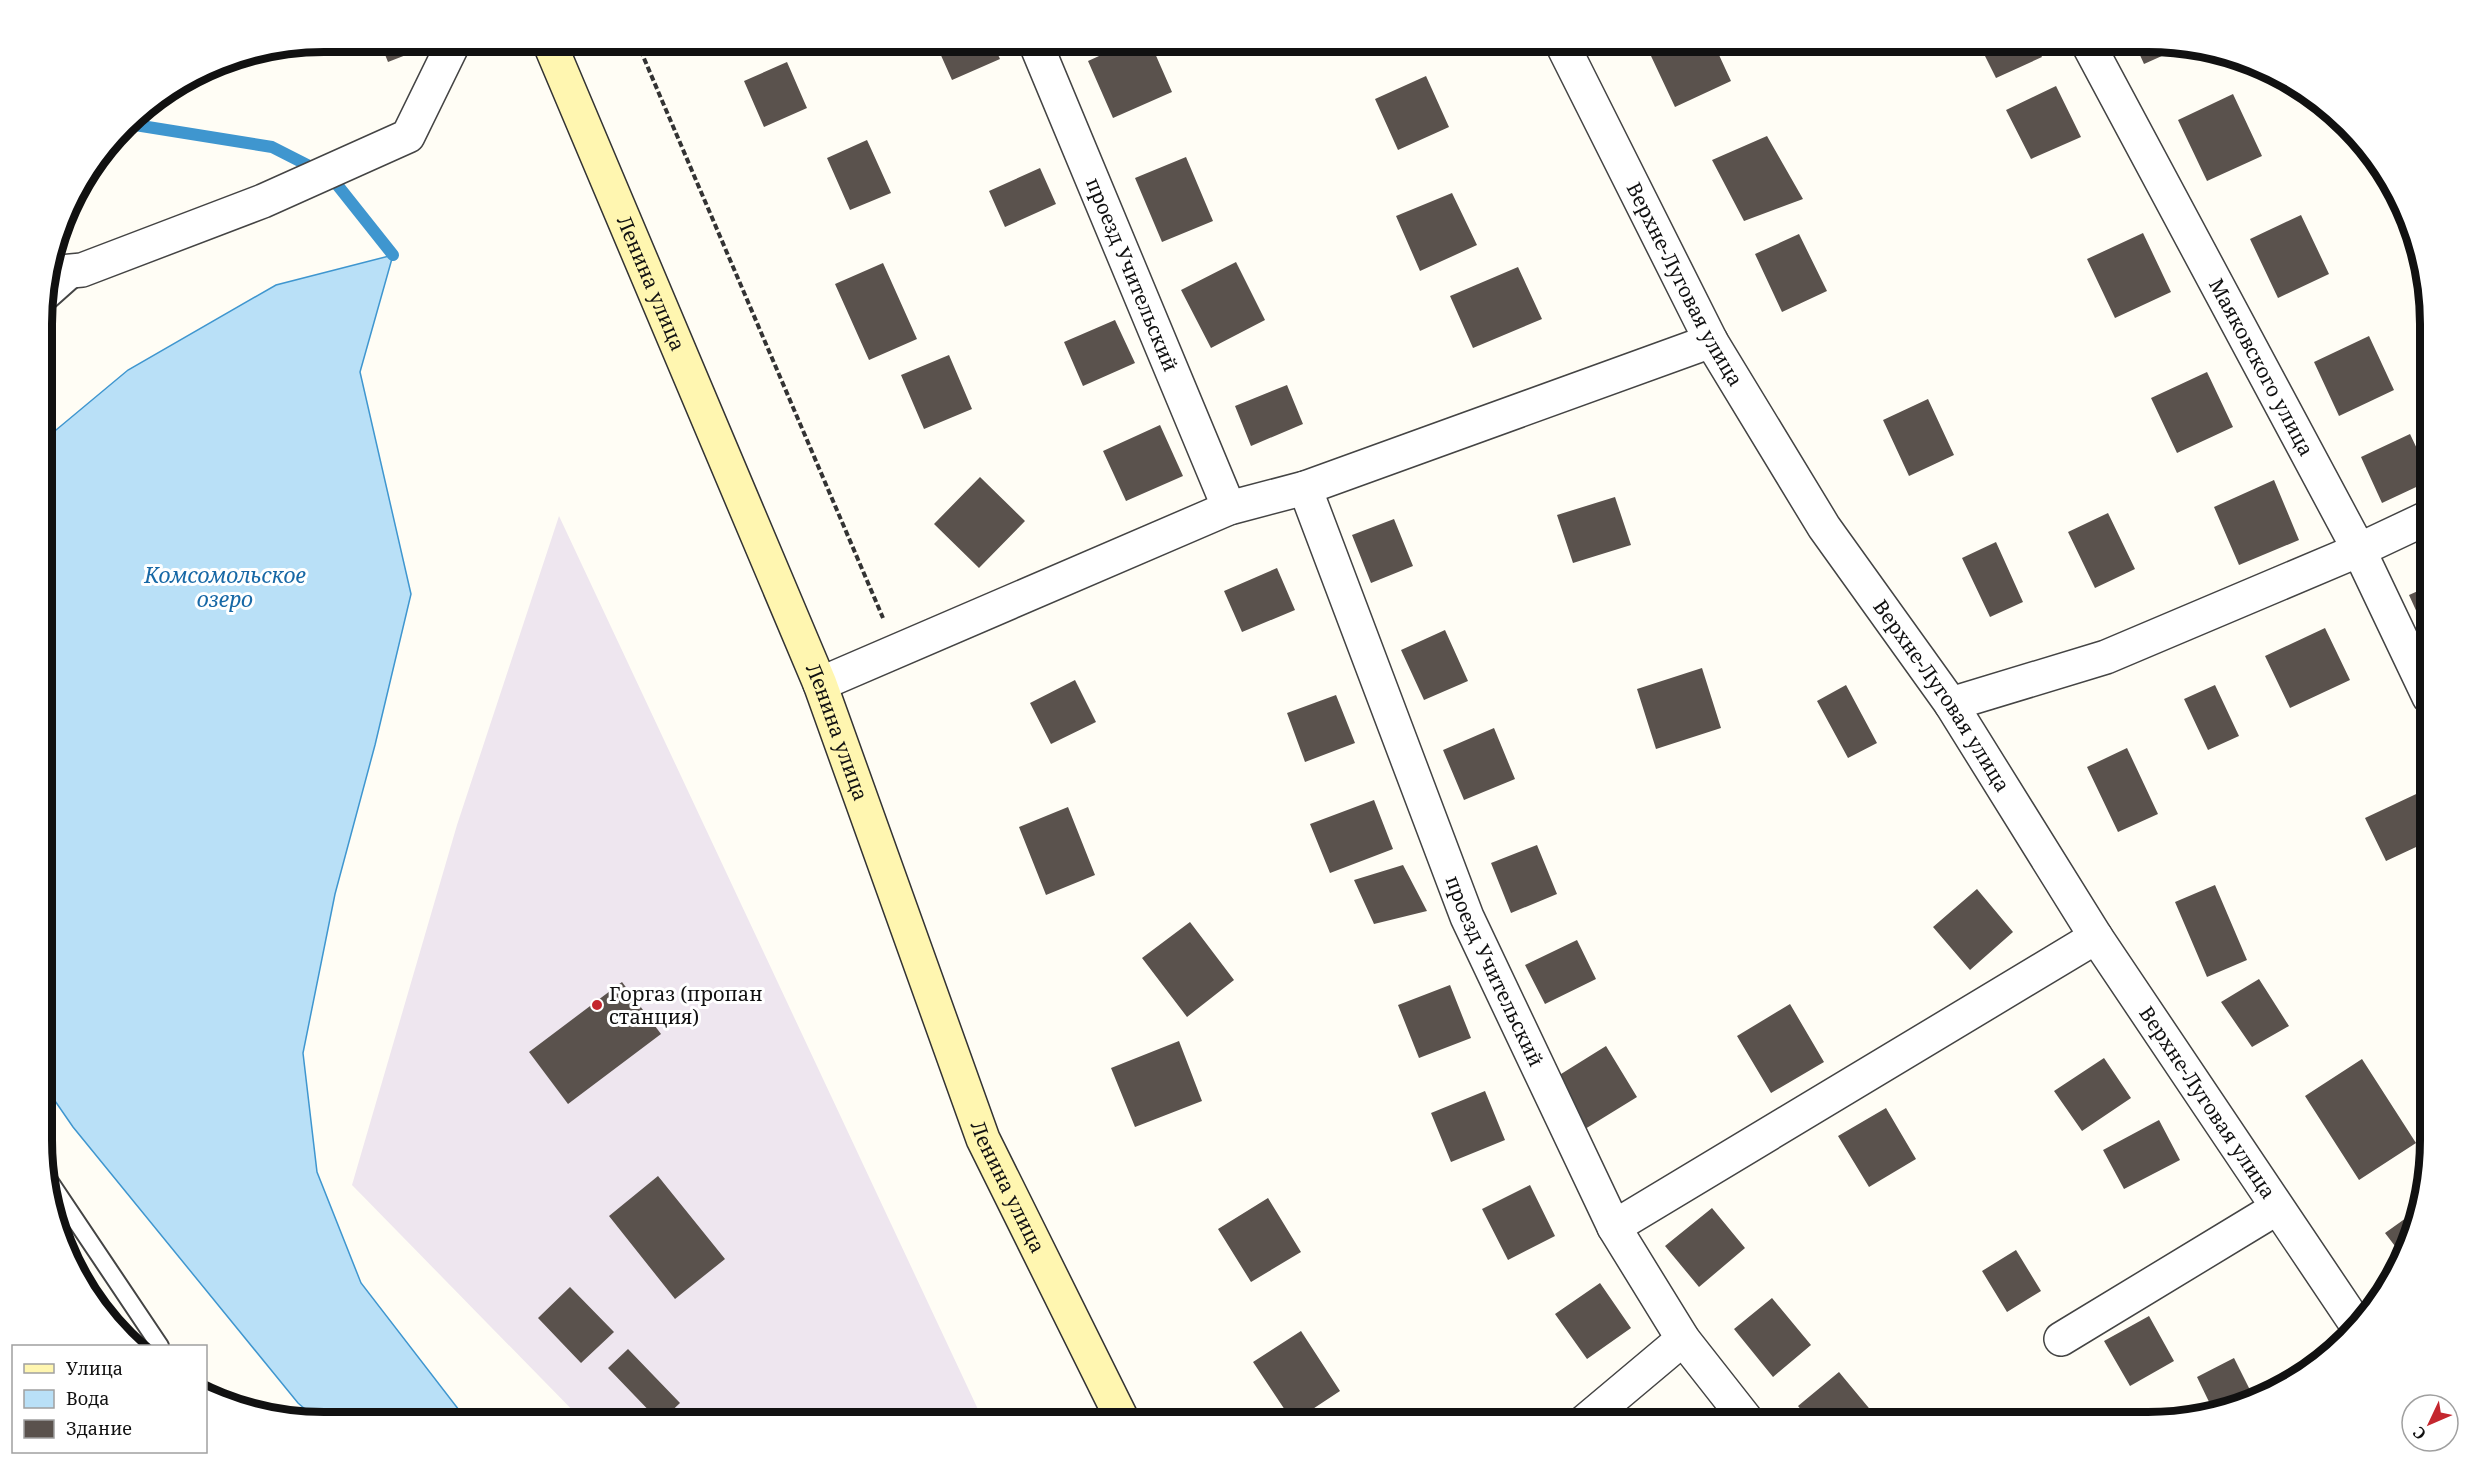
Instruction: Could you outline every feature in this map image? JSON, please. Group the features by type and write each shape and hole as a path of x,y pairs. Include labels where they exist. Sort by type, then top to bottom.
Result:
{"main road":[{"name":"Ленина улица","path":"553,52 820,684 983,1139 1119,1412"}],"street":[{"path":"58,272 82,270 264,201 408,136 449,52"},
{"name":"проезд Учительский","path":"1039,52 1229,508"},
{"name":"Верхне-Луговая улица","path":"1566,52 1711,341 1824,527 1951,704 2096,938 2353,1319"},
{"name":"Маяковского улица","path":"2092,52 2359,550 2420,678"},
{"path":"820,684 1229,508 1305,488 1711,341"},
{"name":"проезд Учительский","path":"1305,488 1467,917 1614,1227 1683,1339 1740,1412"},
{"path":"1951,704 2106,657 2359,550 2420,521"},
{"path":"1614,1227 2096,938"},
{"path":"2061,1339 2277,1208"},
{"path":"1596,1412 1683,1339"}],"lane":[{"path":"54,296 82,270"},
{"path":"58,1194 159,1345"}],"path":[{"path":"641,52 897,651"}],"shaded area":[{"name":"Горгаз (пропан станция)","path":"559,516 979,1412 574,1412 352,1185 457,825"}],"water":[{"name":"Комсомольское озеро","path":"393,255 360,372 411,594 375,745 335,894 303,1053 317,1172 361,1283 461,1412 308,1412 298,1403 73,1127 52,1097 52,433 128,370 276,285"}],"building":[{"path":"384,52 414,52 388,62"},
{"path":"939,52 997,52 1000,59 952,80"},
{"path":"1108,52 1154,52 1172,92 1113,118 1088,61"},
{"path":"1660,52 1718,52 1731,81 1675,107 1651,56"},
{"path":"1983,52 2039,52 2042,57 1996,78"},
{"path":"2139,52 2168,53 2144,64"},
{"path":"787,62 807,108 764,127 744,81"},
{"path":"1426,76 1449,127 1398,150 1375,99"},
{"path":"2056,86 2081,137 2031,159 2006,110"},
{"path":"2233,94 2262,156 2207,181 2178,120"},
{"path":"1767,136 1803,199 1744,221 1712,160"},
{"path":"867,140 891,193 850,210 827,158"},
{"path":"1186,157 1213,221 1162,242 1135,178"},
{"path":"1040,168 1056,204 1005,227 989,191"},
{"path":"1452,193 1477,245 1420,271 1396,216"},
{"path":"2301,215 2329,274 2278,298 2250,239"},
{"path":"2143,233 2171,292 2115,318 2087,259"},
{"path":"1799,234 1827,291 1782,312 1755,254"},
{"path":"1236,262 1265,320 1211,348 1181,290"},
{"path":"883,263 917,339 869,360 835,284"},
{"path":"1518,267 1542,319 1473,348 1450,296"},
{"path":"1115,320 1135,363 1083,386 1064,342"},
{"path":"2369,336 2394,390 2339,416 2314,362"},
{"path":"949,355 972,409 924,429 901,375"},
{"path":"2207,372 2233,427 2177,453 2151,398"},
{"path":"1287,385 1303,424 1251,446 1235,406"},
{"path":"1928,399 1954,455 1909,476 1883,420"},
{"path":"1160,425 1183,476 1126,501 1103,451"},
{"path":"2410,434 2420,455 2420,485 2382,503 2361,457"},
{"path":"980,477 1025,521 979,568 934,524"},
{"path":"2274,480 2299,540 2239,565 2214,507"},
{"path":"1615,497 1631,545 1573,563 1557,515"},
{"path":"2108,513 2135,569 2095,588 2068,532"},
{"path":"1394,519 1413,566 1371,583 1352,535"},
{"path":"1996,542 2023,602 1990,617 1962,558"},
{"path":"1277,568 1295,610 1242,632 1224,591"},
{"path":"2420,590 2420,619 2409,595"},
{"path":"2325,628 2350,680 2290,708 2265,656"},
{"path":"1445,630 1468,681 1424,700 1401,650"},
{"path":"1702,668 1721,728 1656,749 1637,689"},
{"path":"1075,680 1096,722 1051,744 1030,703"},
{"path":"1846,685 1877,743 1848,758 1817,701"},
{"path":"2215,685 2239,736 2208,750 2184,699"},
{"path":"1336,695 1355,743 1305,762 1287,713"},
{"path":"1494,728 1515,779 1464,800 1443,750"},
{"path":"2127,748 2158,814 2118,832 2087,767"},
{"path":"2420,792 2420,845 2386,861 2365,818"},
{"path":"1374,800 1393,849 1330,873 1310,824"},
{"path":"1068,807 1095,875 1046,895 1019,827"},
{"path":"1537,845 1557,894 1511,913 1491,863"},
{"path":"1403,865 1427,911 1374,924 1354,880"},
{"path":"2215,885 2247,960 2207,977 2175,902"},
{"path":"1977,889 2013,932 1970,970 1933,927"},
{"path":"1190,922 1234,980 1187,1017 1142,958"},
{"path":"1577,940 1596,979 1545,1004 1525,965"},
{"path":"2259,979 2289,1026 2252,1047 2221,1002"},
{"path":"622,982 661,1034 568,1104 529,1052"},
{"path":"1450,985 1471,1038 1419,1058 1398,1005"},
{"path":"1790,1004 1824,1062 1771,1093 1737,1036"},
{"path":"1179,1041 1202,1101 1135,1127 1111,1068"},
{"path":"1606,1046 1637,1097 1585,1129 1553,1079"},
{"path":"2104,1058 2131,1098 2082,1131 2054,1091"},
{"path":"2362,1059 2416,1143 2359,1180 2305,1096"},
{"path":"1485,1091 1505,1140 1451,1162 1431,1113"},
{"path":"1886,1108 1916,1159 1869,1187 1838,1136"},
{"path":"2159,1120 2180,1160 2124,1189 2103,1150"},
{"path":"658,1176 725,1259 675,1299 609,1216"},
{"path":"1530,1185 1555,1236 1508,1260 1482,1209"},
{"path":"1268,1198 1301,1252 1251,1282 1218,1229"},
{"path":"1712,1208 1745,1248 1699,1287 1665,1246"},
{"path":"2408,1216 2397,1249 2385,1233"},
{"path":"2016,1250 2041,1291 2007,1312 1982,1271"},
{"path":"1600,1283 1631,1328 1587,1359 1555,1314"},
{"path":"570,1287 614,1332 581,1363 538,1318"},
{"path":"1772,1298 1811,1345 1773,1377 1734,1329"},
{"path":"2149,1316 2174,1361 2130,1386 2104,1341"},
{"path":"1301,1331 1340,1391 1308,1412 1286,1412 1253,1362"},
{"path":"628,1349 680,1403 671,1412 650,1412 608,1368"},
{"path":"2234,1358 2251,1392 2210,1405 2197,1377"},
{"path":"1839,1372 1872,1412 1803,1412 1798,1406"}],"waterway":[{"path":"139,126 272,147 331,177 393,255"}],"place":[{"name":"Горгаз (пропан станция)","path":"597,1005"}]}
